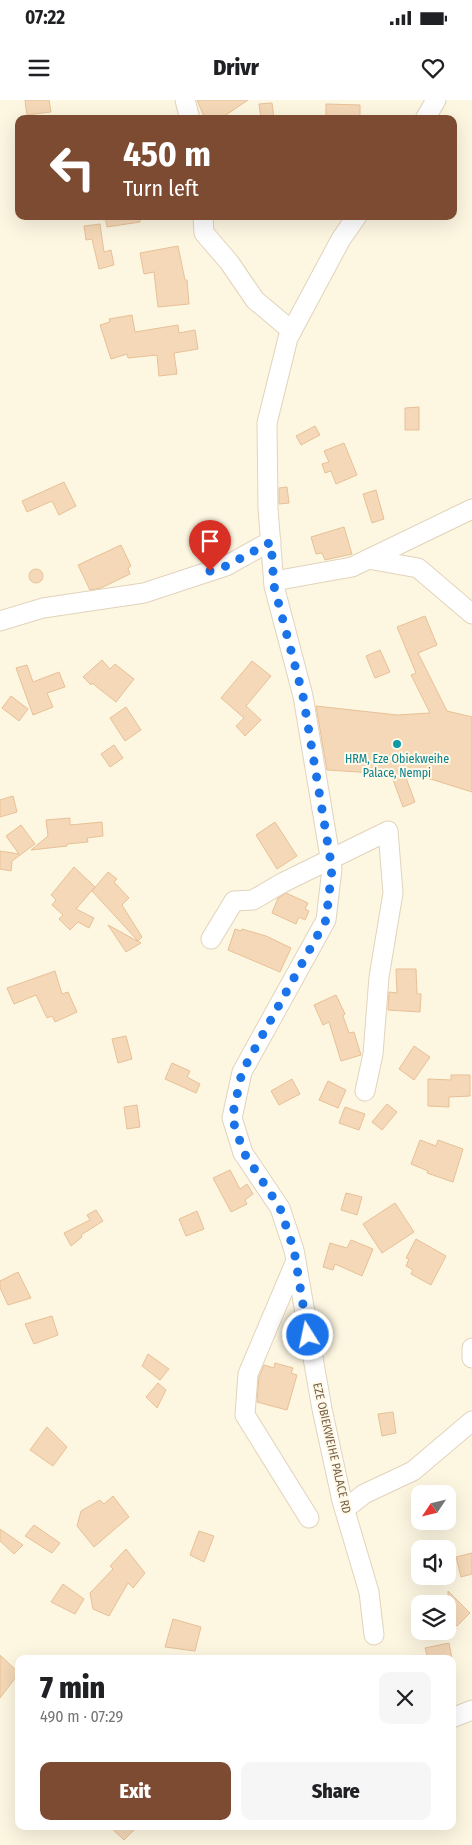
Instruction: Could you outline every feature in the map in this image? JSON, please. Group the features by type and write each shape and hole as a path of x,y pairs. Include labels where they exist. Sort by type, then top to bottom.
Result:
{"street":[{"path":"185,100 189,115"},
{"path":"427,115 436,100"},
{"path":"202,220 204,233 229,262 255,300 292,331"},
{"name":"EZE OBIEKWEIHE PALACE RD","path":"354,220 341,239 292,331 267,423 268,508 274,581 303,696 331,860 332,869 326,920 242,1072 232,1118 244,1153 280,1208 296,1262 322,1409 345,1509 369,1592 374,1635"},
{"path":"274,581 352,567 472,509"},
{"path":"0,621 42,608 144,593 226,566 271,542"},
{"path":"368,559 418,568 472,614"},
{"path":"211,939 234,902 253,900 282,883 388,832 393,893 379,977 373,1054 365,1091"},
{"path":"296,1262 248,1374 245,1415 309,1518"},
{"path":"472,1348 472,1358"},
{"path":"345,1509 364,1494 413,1471 472,1421"},
{"path":"456,1716 472,1710"}],"building":[{"path":"25,100 49,100 51,112 27,115"},
{"path":"197,100 248,100 226,115 203,115"},
{"path":"272,103 274,115 260,115 259,104"},
{"path":"326,104 360,105 360,115 326,115"},
{"path":"106,220 140,220 140,222 107,227"},
{"path":"100,224 104,252 111,250 114,265 99,269 92,239 86,240 84,226"},
{"path":"178,246 185,280 187,280 189,304 158,307 154,272 144,274 140,253"},
{"path":"132,315 135,332 178,325 179,333 195,330 198,349 174,353 177,374 159,376 157,355 128,358 127,354 111,359 100,325 110,322 109,319"},
{"path":"419,407 419,430 405,430 405,408"},
{"path":"315,426 320,435 301,445 296,436"},
{"path":"344,443 357,475 336,484 331,471 325,473 322,464 329,462 324,451"},
{"path":"64,482 76,506 59,515 52,501 27,512 22,501"},
{"path":"287,487 289,503 279,504 279,488"},
{"path":"376,490 384,519 372,523 363,494"},
{"path":"344,527 352,554 325,560 322,553 316,554 311,537"},
{"path":"121,545 131,566 128,568 130,574 101,588 90,590 78,565"},
{"path":"36,569 41,571 43,576 41,581 36,583 31,581 29,576 31,571"},
{"name":"HRM, Eze Obiekweihe Palace, Nempi","path":"425,616 437,645 418,653 447,711 472,717 472,792 421,776 405,775 415,802 403,807 391,774 327,770 316,706 397,715 430,713 411,675 416,673 397,627"},
{"path":"380,650 390,672 375,678 366,656"},
{"path":"102,660 110,669 115,664 134,679 116,702 92,683 91,685 83,677"},
{"path":"252,661 271,676 246,706 261,720 245,736 236,726 244,718 221,698"},
{"path":"27,665 33,682 59,672 65,687 47,693 53,707 33,715 16,668"},
{"path":"11,696 28,709 19,721 2,708"},
{"path":"126,707 141,730 125,741 110,718"},
{"path":"114,745 123,758 110,767 101,754"},
{"path":"13,796 17,812 0,817 0,800"},
{"path":"70,818 70,825 102,822 103,836 87,838 88,842 31,850 48,836 46,820"},
{"path":"275,822 297,856 277,869 256,835"},
{"path":"21,825 35,844 12,861 11,871 0,869 0,851 19,854 6,836"},
{"path":"74,867 95,887 76,909 94,918 89,928 78,922 70,930 59,919 63,915 52,905 56,900 51,895"},
{"path":"108,872 117,879 114,882 129,898 122,905 142,937 138,941 92,891"},
{"path":"286,893 308,903 305,909 309,911 305,920 299,917 296,924 272,913 278,898"},
{"path":"108,925 141,943 126,952"},
{"path":"235,929 241,931 242,929 266,936 291,948 280,972 228,950"},
{"path":"396,969 416,969 417,994 421,994 420,1012 388,1010 389,992 397,993"},
{"path":"55,971 62,994 68,992 77,1012 55,1022 52,1016 47,1018 36,995 14,1004 7,988"},
{"path":"336,995 345,1014 343,1016 349,1033 354,1032 361,1055 341,1061 329,1022 323,1025 314,1005"},
{"path":"126,1036 132,1059 118,1063 112,1039"},
{"path":"414,1046 430,1057 414,1080 399,1069"},
{"path":"172,1063 190,1071 187,1077 200,1084 196,1093 165,1079"},
{"path":"451,1075 470,1075 470,1096 449,1097 449,1107 428,1106 428,1079 451,1080"},
{"path":"292,1079 300,1094 279,1105 271,1091"},
{"path":"328,1081 346,1090 338,1108 319,1100"},
{"path":"387,1104 397,1112 382,1130 372,1122"},
{"path":"137,1105 140,1127 127,1129 124,1107"},
{"path":"345,1107 365,1114 359,1130 339,1123"},
{"path":"420,1140 436,1146 438,1140 463,1149 453,1182 427,1173 428,1171 411,1164"},
{"path":"230,1170 240,1189 247,1184 253,1194 245,1200 247,1204 231,1212 213,1178"},
{"path":"346,1193 362,1197 357,1215 341,1210"},
{"path":"395,1203 414,1232 382,1253 363,1224"},
{"path":"96,1210 103,1221 81,1235 82,1237 71,1246 64,1233 90,1220 87,1215"},
{"path":"197,1211 204,1229 186,1236 179,1219"},
{"path":"416,1239 446,1256 431,1285 411,1274 413,1270 406,1266 409,1259 406,1258"},
{"path":"351,1240 373,1249 362,1276 335,1264 333,1270 323,1267 330,1243 347,1248"},
{"path":"18,1272 31,1298 8,1305 0,1288 0,1281"},
{"path":"52,1316 58,1335 34,1344 25,1324"},
{"path":"148,1354 169,1369 160,1380 142,1366"},
{"path":"275,1363 293,1368 291,1373 297,1375 287,1410 257,1402 259,1377 264,1365 274,1368"},
{"path":"158,1383 166,1390 157,1408 146,1397"},
{"path":"393,1412 396,1433 382,1436 378,1414"},
{"path":"47,1427 67,1447 53,1466 30,1450"},
{"path":"113,1496 129,1517 94,1547 77,1526 81,1511 100,1500 104,1504"},
{"path":"34,1525 60,1543 52,1553 25,1536"},
{"path":"0,1529 23,1545 14,1554 0,1541"},
{"path":"199,1531 214,1536 204,1562 190,1555"},
{"path":"126,1549 145,1573 133,1588 128,1583 109,1616 93,1609 90,1593 113,1569 110,1566"},
{"path":"472,1553 472,1574 461,1577 456,1557"},
{"path":"63,1584 84,1599 75,1614 51,1602"},
{"path":"456,1599 470,1613 456,1625"},
{"path":"173,1619 201,1627 195,1651 165,1647"},
{"path":"449,1643 451,1655 427,1655 425,1648"},
{"path":"0,1655 15,1669 15,1678 0,1698"},
{"path":"113,1830 134,1830 124,1840"}],"place":[{"name":"HRM, Eze Obiekweihe Palace, Nempi","path":"397,744"}],"route":[{"path":"210,571 226,566 271,542 274,586 303,696 332,869 326,920 242,1072 232,1118 244,1153 280,1208 294,1250 308,1335"}]}
